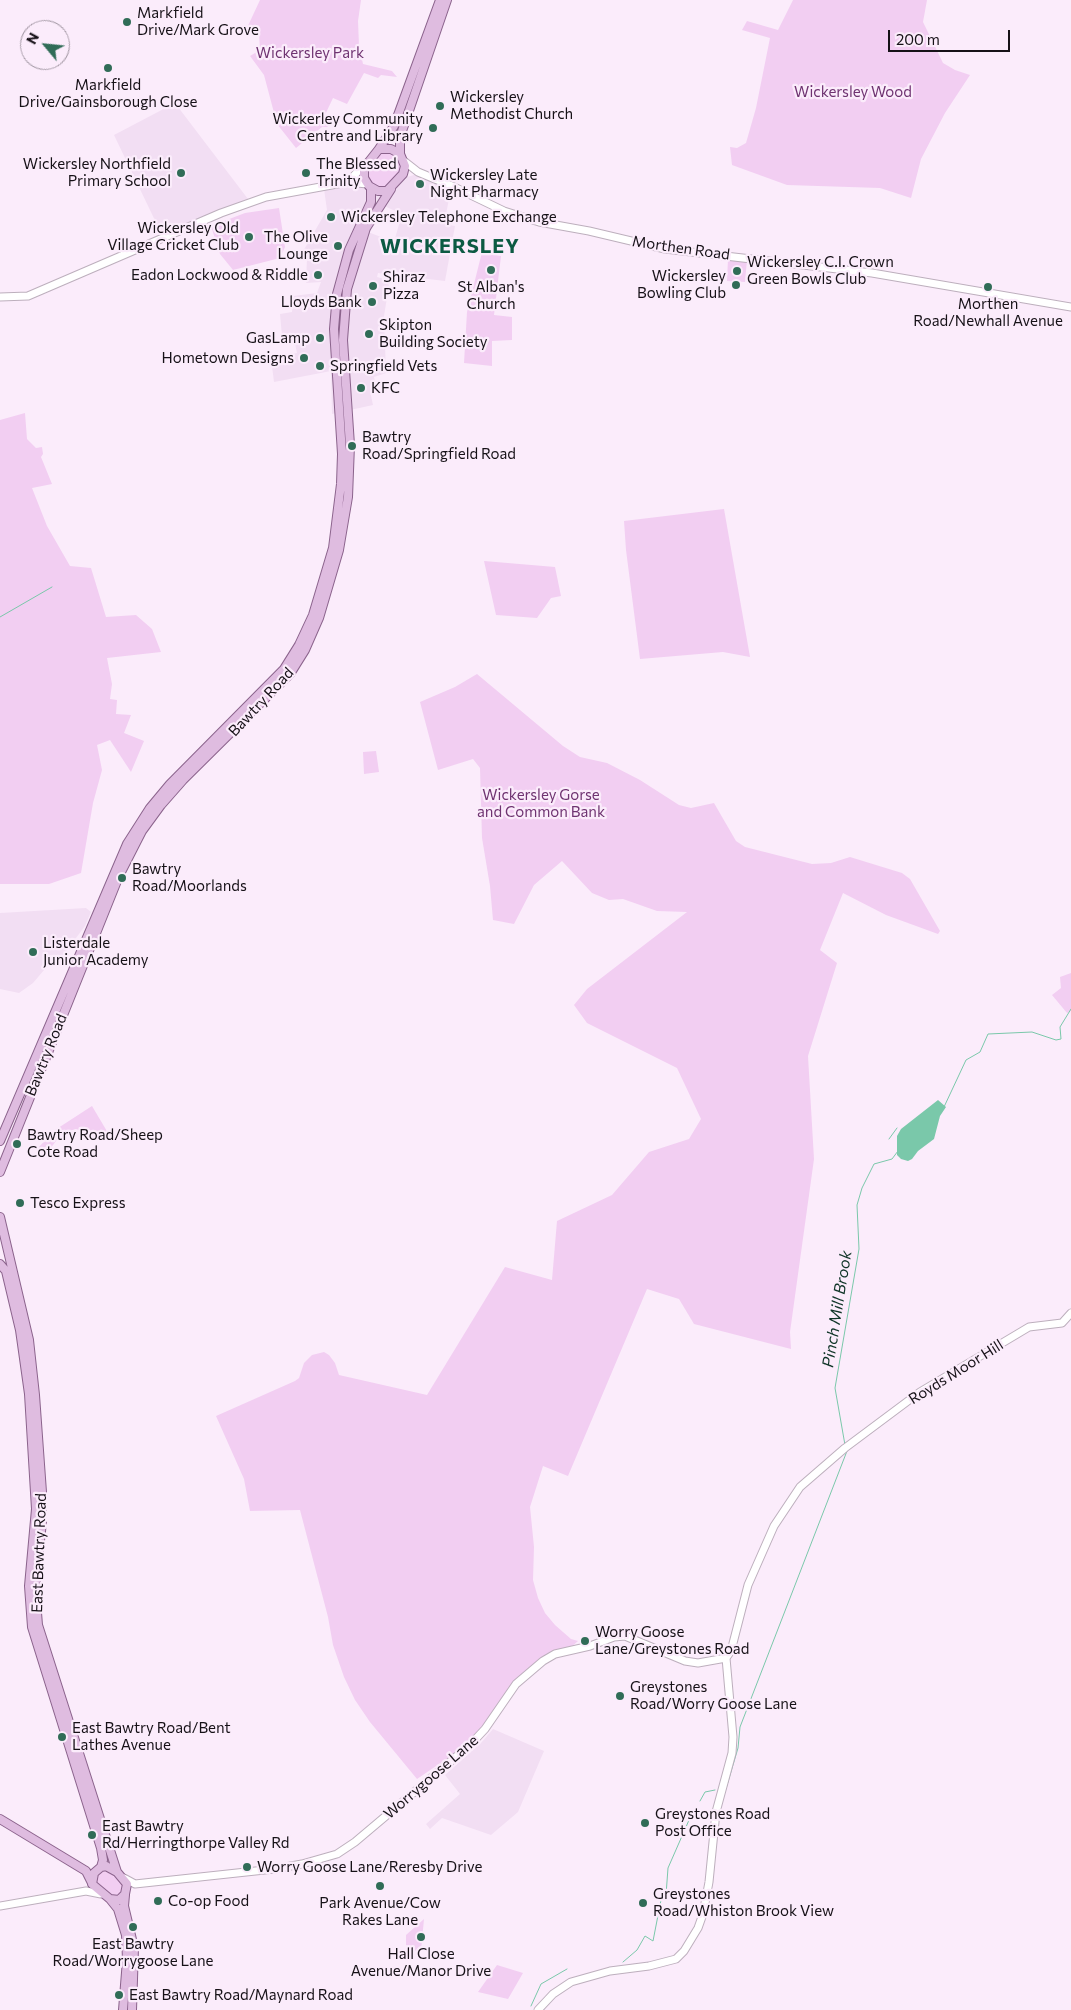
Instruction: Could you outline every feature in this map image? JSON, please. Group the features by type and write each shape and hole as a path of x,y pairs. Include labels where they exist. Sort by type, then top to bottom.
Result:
{"main road":[{"path":"348,182 379,149 394,126 440,0"},
{"path":"0,297 28,296 221,213 266,197 348,182 369,186 380,191 391,189 404,171 401,130 447,0"},
{"path":"379,149 391,150 402,158"},
{"name":"Morthen Road","path":"402,158 418,172 513,214 665,249 872,273 1071,307"},
{"path":"366,163 363,176 369,186"},
{"path":"401,177 418,172"},
{"name":"Bawtry Road","path":"0,1142 44,1042 104,894 127,844 150,808 170,784 278,677 300,646 322,590 342,517 342,454 334,317 343,268 371,202 369,186"},
{"name":"Bawtry Road","path":"0,1172 119,876 138,839 155,812 177,786 257,709 290,674 313,633 334,572 350,458 343,340 347,289 366,228 377,208 391,189"},
{"path":"239,716 243,718 257,709"},
{"path":"9,1120 15,1117 19,1122"},
{"path":"0,1217 2,1235 9,1255 7,1260 0,1264"},
{"name":"East Bawtry Road","path":"9,1255 29,1340 35,1395 42,1492 42,1522 35,1588 38,1625 116,1872"},
{"name":"East Bawtry Road","path":"0,1264 6,1271 20,1330 29,1394 36,1515 29,1586 32,1627 101,1848 103,1860 99,1868"},
{"name":"Royds Moor Hill","path":"726,1658 731,1651 748,1585 778,1519 800,1487 846,1447 920,1392 1029,1327 1062,1322 1071,1313"},
{"name":"Worrygoose Lane","path":"135,1884 291,1867 338,1854 470,1746 516,1684 542,1661 555,1654 587,1647 614,1637 624,1636 685,1661 698,1663 726,1658"},
{"path":"538,2010 552,1994 571,1982 610,1971 649,1966 676,1959 684,1951 698,1928 703,1914 710,1876 716,1812 729,1768 733,1743 726,1658"},
{"path":"0,1819 86,1871 92,1883 118,1909 126,1935 127,1960 124,2010"},
{"path":"86,1871 106,1866 135,1884 119,1900 110,1899"},
{"path":"86,1890 92,1883 93,1876 99,1868"},
{"path":"124,1878 127,1884 124,1906 134,1948 132,2010"},
{"path":"0,1906 86,1890 102,1894"}],"shaded area":[{"name":"Wickersley Northfield Primary School","path":"175,103 248,199 162,235 114,135"},
{"path":"417,174 451,189 444,224 455,226 445,281 378,273 377,277 384,279 389,285 384,316 386,373 374,377 377,390 370,391 373,405 332,414 331,371 274,382 271,358 297,353 293,334 282,336 280,314 292,312 293,296 317,293 321,282 306,283 307,258 302,253 327,210 324,189 352,183 391,193 404,178","holes":["382,205 402,214 394,242 368,232"]},
{"name":"Listerdale Junior Academy","path":"86,908 91,912 85,926 64,954 50,963 33,983 19,993 0,989 0,913"},
{"path":"938,1100 946,1107 940,1116 934,1139 918,1151 912,1159 908,1161 901,1159 897,1155 897,1136 901,1129"},
{"path":"493,1729 544,1751 518,1812 491,1835 442,1818 430,1829 426,1824 460,1794 445,1775 481,1743"}],"green space":[{"name":"Wickersley Park","path":"260,0 361,0 358,21 359,46 363,64 392,71 397,77 381,75 378,78 364,73 347,104 333,98 323,119 328,127 322,127 296,148 277,124 264,75 250,56 260,50 259,34 246,30"},
{"name":"Wickersley Wood","path":"793,0 927,0 923,22 943,63 955,70 970,75 945,113 921,159 911,198 880,188 787,185 732,165 730,147 737,148 746,143 756,108 770,38 742,30 747,21 778,30"},
{"path":"390,152 397,156 401,164 400,173 387,187 374,186 368,180 367,170 378,154"},
{"name":"Wickersley Old Village Cricket Club","path":"279,208 285,247 280,258 233,270 220,254 211,226 245,213"},
{"path":"482,252 501,256 494,315 512,317 512,340 492,341 492,366 464,363 467,312"},
{"name":"Wickersley C.I. Crown Green Bowls Club","path":"728,259 747,260 745,282 727,281"},
{"path":"25,413 27,439 36,448 42,447 43,454 41,457 52,484 32,488 47,526 70,566 91,568 106,617 136,615 152,629 161,652 107,658 112,684 110,699 117,700 116,714 131,715 124,733 144,741 131,772 110,740 97,745 102,770 93,803 81,873 49,884 0,884 0,420"},
{"path":"724,509 750,657 723,652 640,659 624,521"},
{"path":"484,561 555,567 561,596 551,598 537,618 496,615"},
{"name":"Wickersley Gorse and Common Bank","path":"477,674 563,746 580,757 607,763 640,780 679,805 691,808 714,803 736,841 745,847 812,864 831,863 850,857 902,873 910,879 940,931 938,934 886,915 843,893 820,950 837,963 808,1056 814,1159 790,1332 791,1349 694,1324 679,1299 647,1289 568,1476 543,1466 530,1507 534,1547 533,1580 538,1598 545,1613 555,1625 571,1639 578,1641 569,1649 545,1656 528,1669 511,1687 486,1724 467,1745 417,1779 370,1722 355,1700 344,1677 333,1645 328,1617 300,1510 250,1511 244,1479 216,1416 295,1381 299,1378 304,1363 312,1355 324,1352 335,1363 339,1375 427,1395 505,1267 552,1280 557,1221 612,1195 649,1152 689,1139 701,1119 677,1068 587,1023 574,1005 587,989 687,912 657,911 623,899 609,900 592,893 562,861 534,885 514,924 493,920 490,886 482,838 480,768 473,759 438,770 420,702 455,687"},
{"path":"376,751 379,772 364,774 363,752"},
{"path":"1071,973 1071,1011 1067,1013 1052,995 1061,988 1060,977"},
{"path":"92,1106 108,1133 106,1138 76,1129 62,1133 50,1149 38,1148 55,1130"},
{"path":"107,1870 123,1883 123,1889 118,1895 111,1895 97,1885 94,1876 99,1871"},
{"path":"424,1919 421,1951 418,1952 406,1945 406,1935"},
{"path":"497,1965 523,1973 508,1999 478,1992"}],"waterway":[{"path":"0,617 52,587"},
{"name":"Pinch Mill Brook","path":"944,1107 966,1060 980,1052 988,1034 1032,1032 1056,1040 1061,1039 1060,1027 1071,1009"},
{"path":"889,1139 897,1128"},
{"name":"Pinch Mill Brook","path":"845,1445 835,1388 859,1249 857,1205 862,1188 874,1164 892,1159 898,1151"},
{"name":"Pinch Mill Brook","path":"725,1792 738,1748 740,1727 847,1451"},
{"path":"700,1801 705,1792 715,1790"},
{"path":"623,1962 637,1950 645,1936 653,1941 661,1900 666,1895 668,1868 693,1811"},
{"path":"531,2006 541,1984 567,1969"}],"place":[{"name":"Markfield Drive/Mark Grove","path":"127,22"},
{"name":"Markfield Drive/Gainsborough Close","path":"108,68"},
{"name":"Wickersley Methodist Church","path":"440,106"},
{"name":"Wickerley Community Centre and Library","path":"433,128"},
{"name":"Wickersley Northfield Primary School","path":"181,173"},
{"name":"The Blessed Trinity","path":"306,173"},
{"name":"Wickersley Late Night Pharmacy","path":"420,184"},
{"name":"Wickersley Telephone Exchange","path":"331,217"},
{"name":"Wickersley Old Village Cricket Club","path":"249,237"},
{"name":"The Olive Lounge","path":"338,246"},
{"name":"St Alban's Church","path":"491,270"},
{"name":"Wickersley C.I. Crown Green Bowls Club","path":"737,271"},
{"name":"Eadon Lockwood & Riddle","path":"318,275"},
{"name":"Wickersley Bowling Club","path":"736,285"},
{"name":"Shiraz Pizza","path":"373,286"},
{"name":"Morthen Road/Newhall Avenue","path":"988,287"},
{"name":"Lloyds Bank","path":"372,302"},
{"name":"Skipton Building Society","path":"369,334"},
{"name":"GasLamp","path":"320,338"},
{"name":"Hometown Designs","path":"304,358"},
{"name":"Springfield Vets","path":"320,366"},
{"name":"KFC","path":"361,388"},
{"name":"Bawtry Road/Springfield Road","path":"352,446"},
{"name":"Bawtry Road/Moorlands","path":"122,878"},
{"name":"Listerdale Junior Academy","path":"33,952"},
{"name":"Bawtry Road/Sheep Cote Road","path":"17,1144"},
{"name":"Tesco Express","path":"20,1203"},
{"name":"Worry Goose Lane/Greystones Road","path":"585,1641"},
{"name":"Greystones Road/Worry Goose Lane","path":"620,1696"},
{"name":"East Bawtry Road/Bent Lathes Avenue","path":"62,1737"},
{"name":"Greystones Road Post Office","path":"645,1823"},
{"name":"East Bawtry Rd/Herringthorpe Valley Rd","path":"92,1835"},
{"name":"Worry Goose Lane/Reresby Drive","path":"247,1867"},
{"name":"Park Avenue/Cow Rakes Lane","path":"380,1886"},
{"name":"Co-op Food","path":"158,1901"},
{"name":"Greystones Road/Whiston Brook View","path":"643,1903"},
{"name":"East Bawtry Road/Worrygoose Lane","path":"133,1927"},
{"name":"Hall Close Avenue/Manor Drive","path":"421,1937"},
{"name":"East Bawtry Road/Maynard Road","path":"119,1995"}],"district":[{"name":"WICKERSLEY","path":"450,246"}]}
